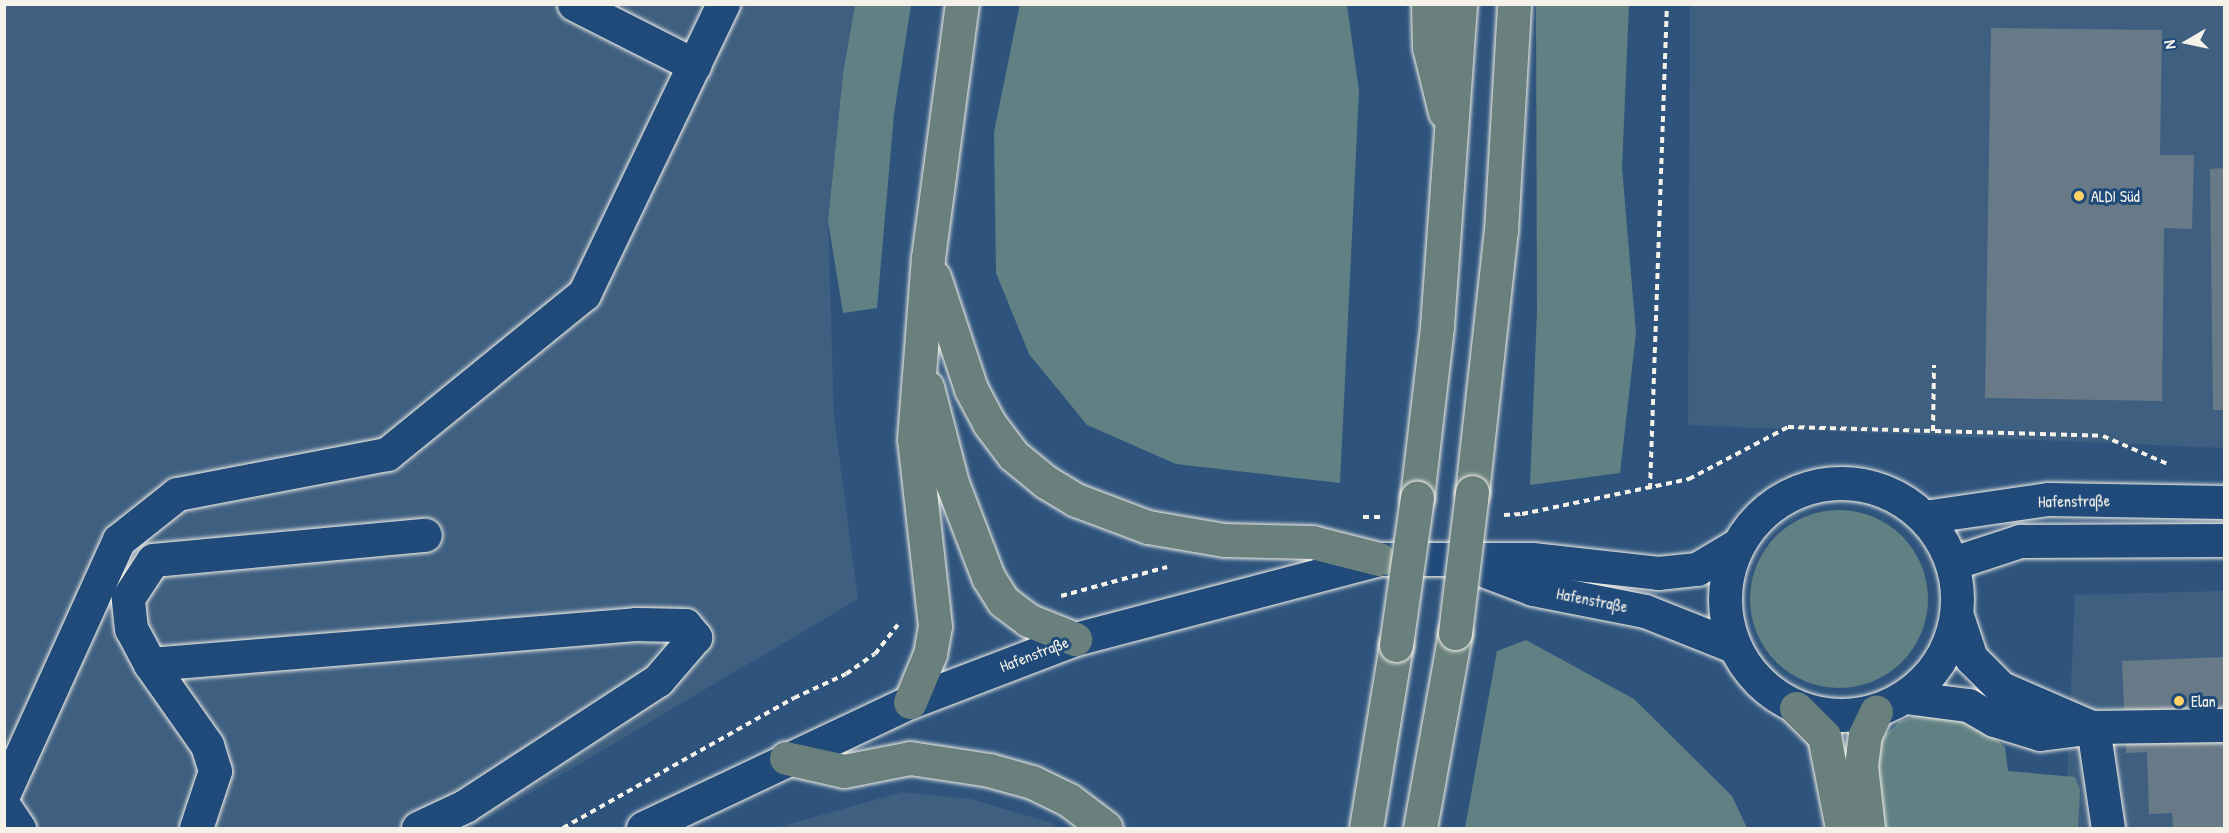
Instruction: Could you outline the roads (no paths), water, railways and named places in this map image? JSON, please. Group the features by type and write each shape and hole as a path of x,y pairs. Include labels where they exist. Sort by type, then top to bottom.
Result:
{"highway":[{"path":"909,702 930,654 935,626 914,439 928,258 962,4"},
{"path":"1428,4 1429,47 1453,146"},
{"path":"1366,828 1396,645 1417,496 1453,146 1460,4"},
{"path":"1420,828 1455,633 1472,492 1501,231 1514,4"},
{"path":"928,258 971,389 989,423 1013,455 1046,483 1076,500 1148,528 1224,540 1312,542 1379,559"},
{"path":"921,365 952,483 988,577 1003,601 1028,620 1075,639"},
{"path":"1796,708 1824,736 1842,828"},
{"path":"1868,828 1861,766 1865,735 1876,711"},
{"path":"786,758 844,771 910,758 989,770 1032,782 1069,800 1106,828"}],"street":[{"path":"574,4 694,65"},
{"path":"4,792 119,540 177,494 387,454 584,294 723,4"},
{"path":"1957,616 1948,648 1930,675 1905,697 1876,711 1835,716 1796,708 1770,693 1749,672 1733,646 1725,612 1726,578 1737,545 1758,516 1788,494 1823,483 1860,483 1895,495 1924,517 1953,563 1957,616 1971,658 2001,688 2092,727"},
{"name":"Hafenstraße","path":"1924,517 2048,499 2224,502"},
{"path":"196,828 215,771 207,745 150,664 131,629 128,598 153,561 424,536"},
{"path":"1953,563 2020,541 2224,540"},
{"path":"2072,541 2115,557 2224,563"},
{"name":"Hafenstraße","path":"642,828 786,758 909,702 1075,639 1379,559 1449,557 1532,559 1658,573 1697,569 1737,545"},
{"name":"Hafenstraße","path":"1449,557 1533,589 1645,611 1733,646"},
{"path":"150,664 634,624 685,625 695,637 658,680 465,806 418,828"},
{"path":"1905,697 1968,705 1994,720 2040,734 2092,727 2224,725"},
{"path":"2092,727 2108,828"},
{"path":"4,806 19,828"}],"place":[{"name":"ALDI Süd","path":"2079,196"},
{"name":"Elan","path":"2179,701"}]}
